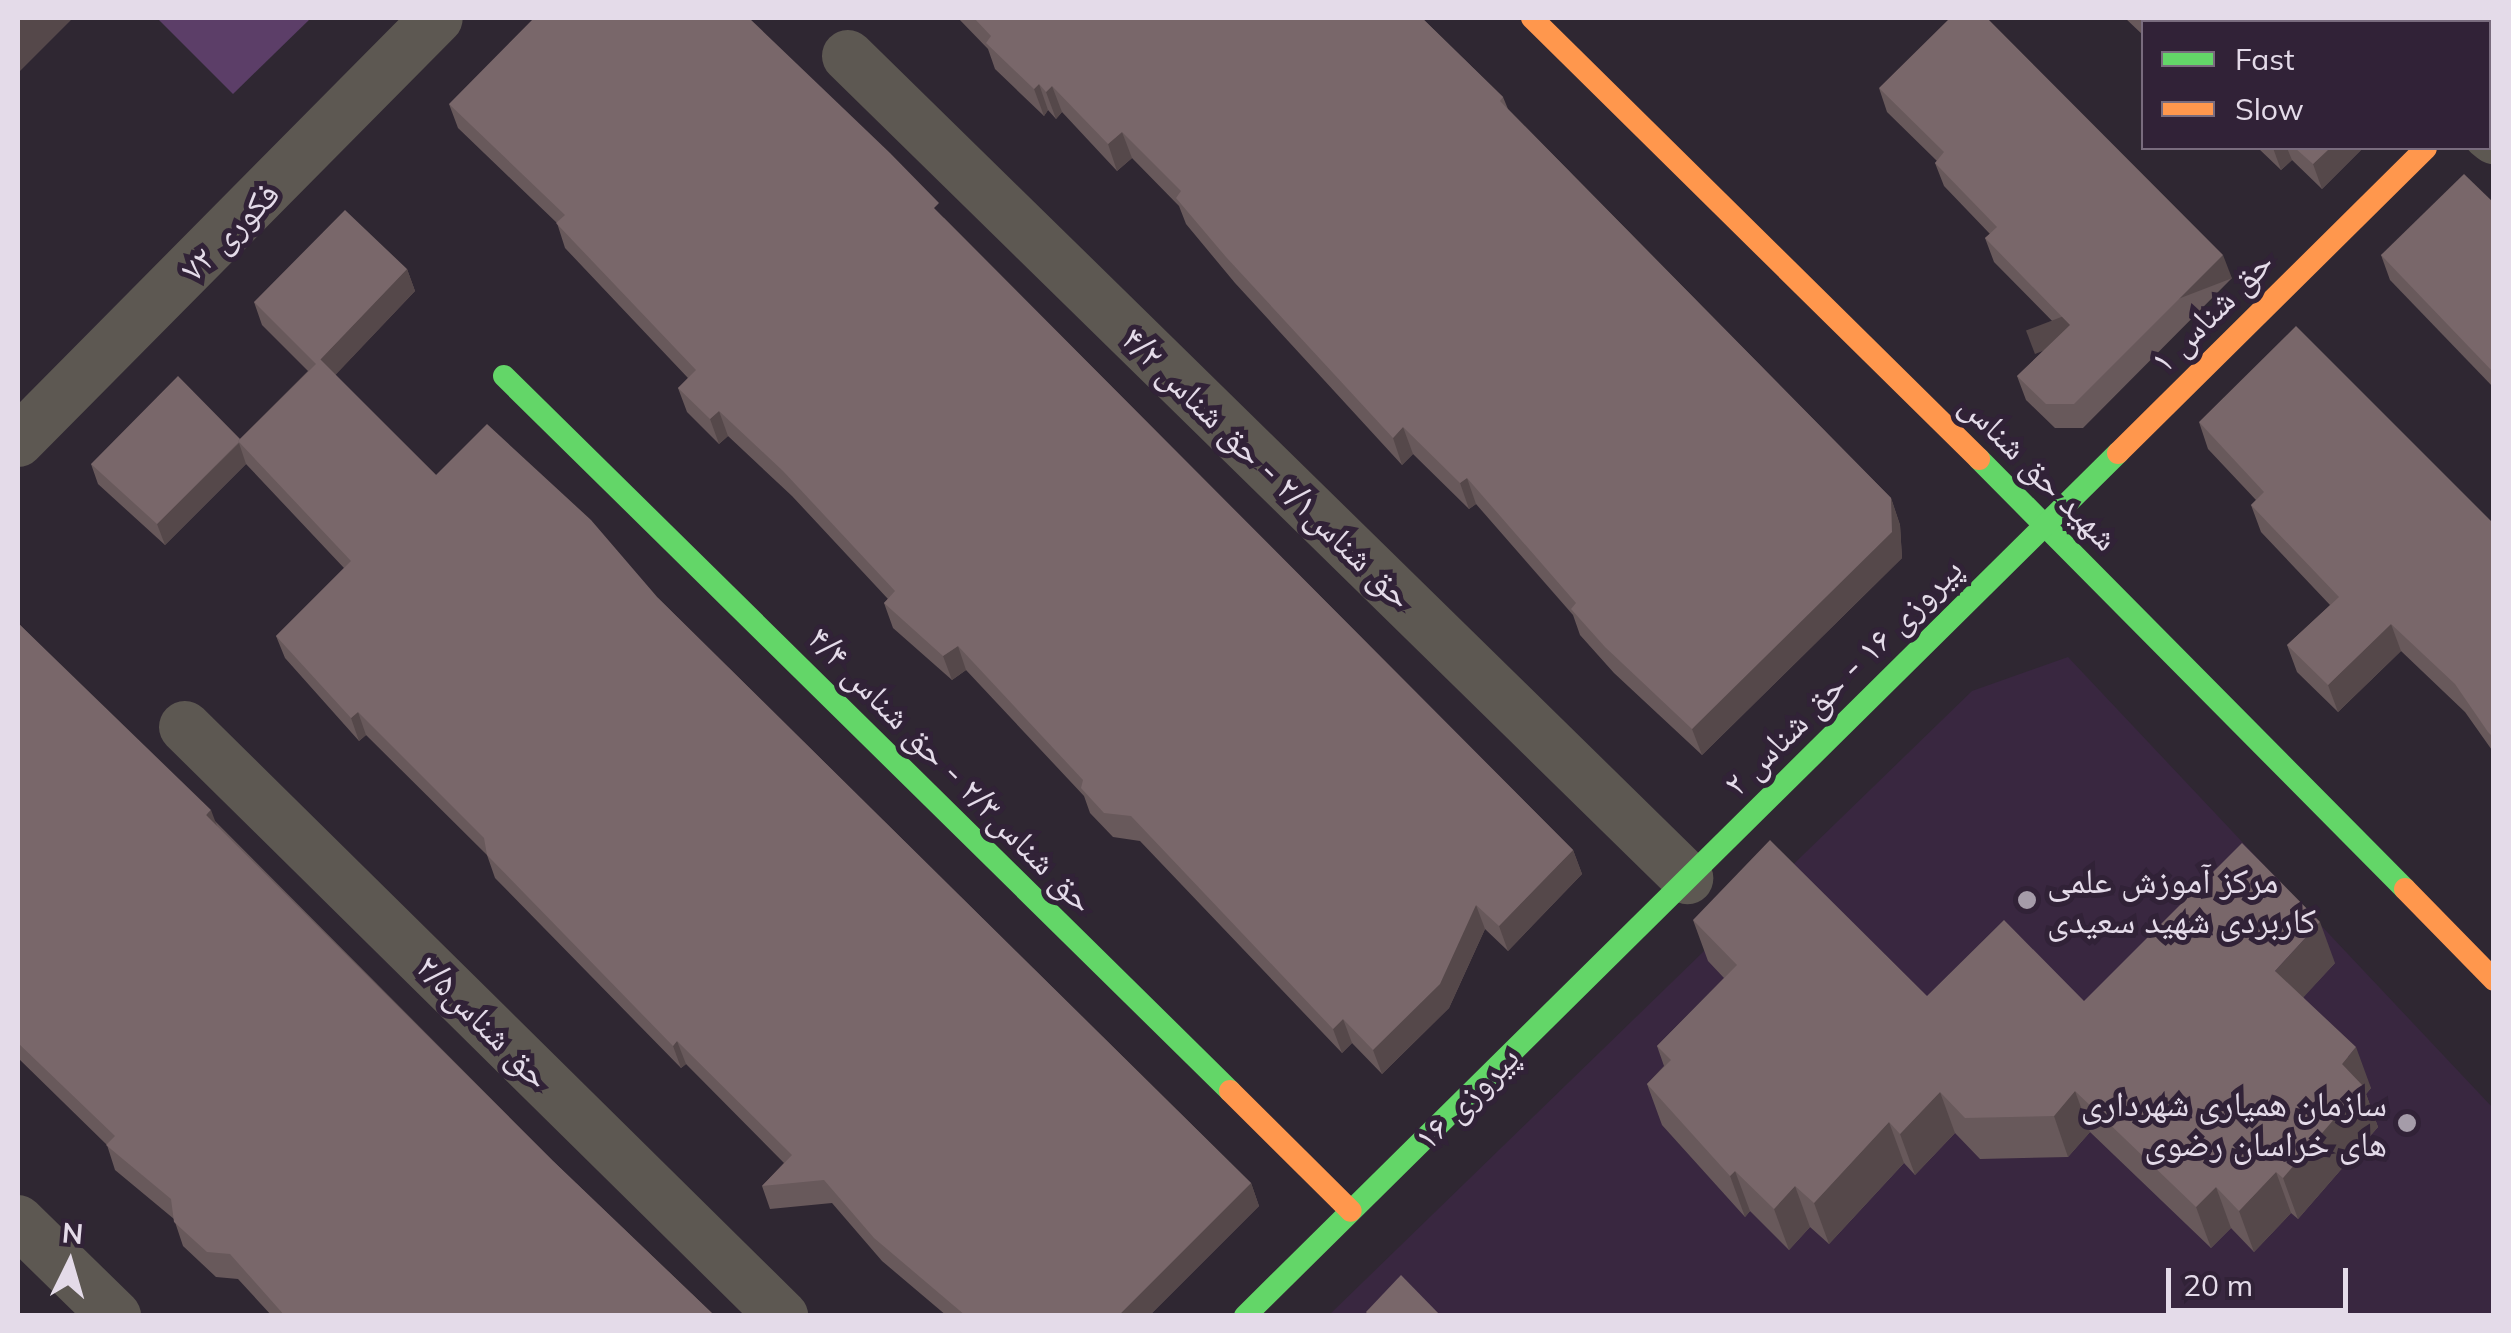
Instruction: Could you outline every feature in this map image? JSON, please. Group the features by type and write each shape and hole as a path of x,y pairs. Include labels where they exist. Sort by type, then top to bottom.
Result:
{"street":[{"name":"فکوری ۷۲","path":"18,441 436,18"},
{"name":"شهید حق شناس","path":"1532,18 2046,524 2494,980"},
{"name":"حق شناس۲/۱ - حق شناس ۴/۲","path":"848,56 1687,878"},
{"name":"حق شناس ۱","path":"2046,524 2424,150"},
{"name":"حق شناس۲/۳ - حق شناس ۴/۴","path":"504,376 1351,1211"},
{"name":"پیروزی ۱۶ - حق شناس ۲","path":"1687,878 2046,524"},
{"name":"حق شناس۲/۵","path":"185,726 782,1316"},
{"name":"پیروزی ۱۶","path":"1245,1316 1687,878"},
{"path":"18,1220 115,1316"}],"shaded area":[{"path":"157,18 311,18 233,94"},
{"name":"مرکز آموزش علمی کاربردی شهید سعیدی","path":"2068,657 2493,1108 2493,1315 1328,1316 1972,691"}],"building":[{"path":"534,18 749,18 890,153 939,203 934,208 1573,850 1499,926 1476,905 1440,984 1373,1050 1343,1019 1333,1029 1131,816 1104,813 1081,788 1083,780 958,646 943,656 884,603 895,591 783,471 719,411 710,419 678,388 696,370 556,223 565,215 449,104"},
{"path":"974,18 1422,18 1891,498 1892,532 1692,729 1605,647 1571,609 1576,603 1467,478 1460,483 1403,427 1393,438 1226,257 1176,198 1181,191 1122,132 1108,144 1052,86 1046,92 1039,84 1034,89 986,43 991,36"},
{"path":"1950,18 1987,18 2223,255 2074,404 2046,404 2017,376 2070,325 1985,238 1997,227 1935,163 1944,152 1879,88"},
{"path":"2141,18 2313,18 2313,20"},
{"path":"2297,150 2328,150 2313,164"},
{"path":"2464,174 2494,203 2494,373 2381,255"},
{"path":"345,210 407,269 320,359 436,475 487,424 591,520 658,598 1251,1183 1118,1316 966,1316 874,1238 824,1180 762,1186 792,1155 677,1041 673,1046 487,855 484,838 358,712 351,718 276,636 351,561 238,441 316,364 254,302"},
{"path":"2296,326 2494,524 2494,738 2455,684 2391,624 2328,685 2287,645 2339,597 2251,505 2264,492 2199,422"},
{"path":"178,376 240,439 157,524 91,464"},
{"path":"18,623 211,810 206,815 553,1161 715,1316 285,1316 230,1254 207,1252 174,1222 171,1199 106,1145 115,1136 18,1043"},
{"path":"1770,840 1927,996 2004,920 2084,1001 2242,843 2320,922 2275,971 2356,1047 2342,1064 2363,1086 2283,1178 2276,1172 2239,1211 2216,1187 2196,1207 2075,1091 2054,1116 1965,1118 1940,1092 1900,1134 1889,1122 1814,1203 1795,1186 1774,1209 1735,1171 1730,1176 1647,1084 1671,1060 1657,1046 1737,965 1693,920"},
{"path":"1401,1275 1441,1316 1369,1316 1366,1312"}],"traffic: fast":[{"path":"504,376 1230,1091"},
{"path":"1245,1316 2118,453"},
{"path":"1979,459 2405,889"}],"traffic: slow":[{"path":"1532,18 1979,459"},
{"path":"2118,453 2424,150"},
{"path":"2405,889 2494,980"},
{"path":"1230,1091 1351,1211"}],"place":[{"name":"مرکز آموزش علمی کاربردی شهید سعیدی","path":"2027,900"},
{"name":"سازمان همیاری شهرداری های خراسان رضوی","path":"2407,1123"}]}
